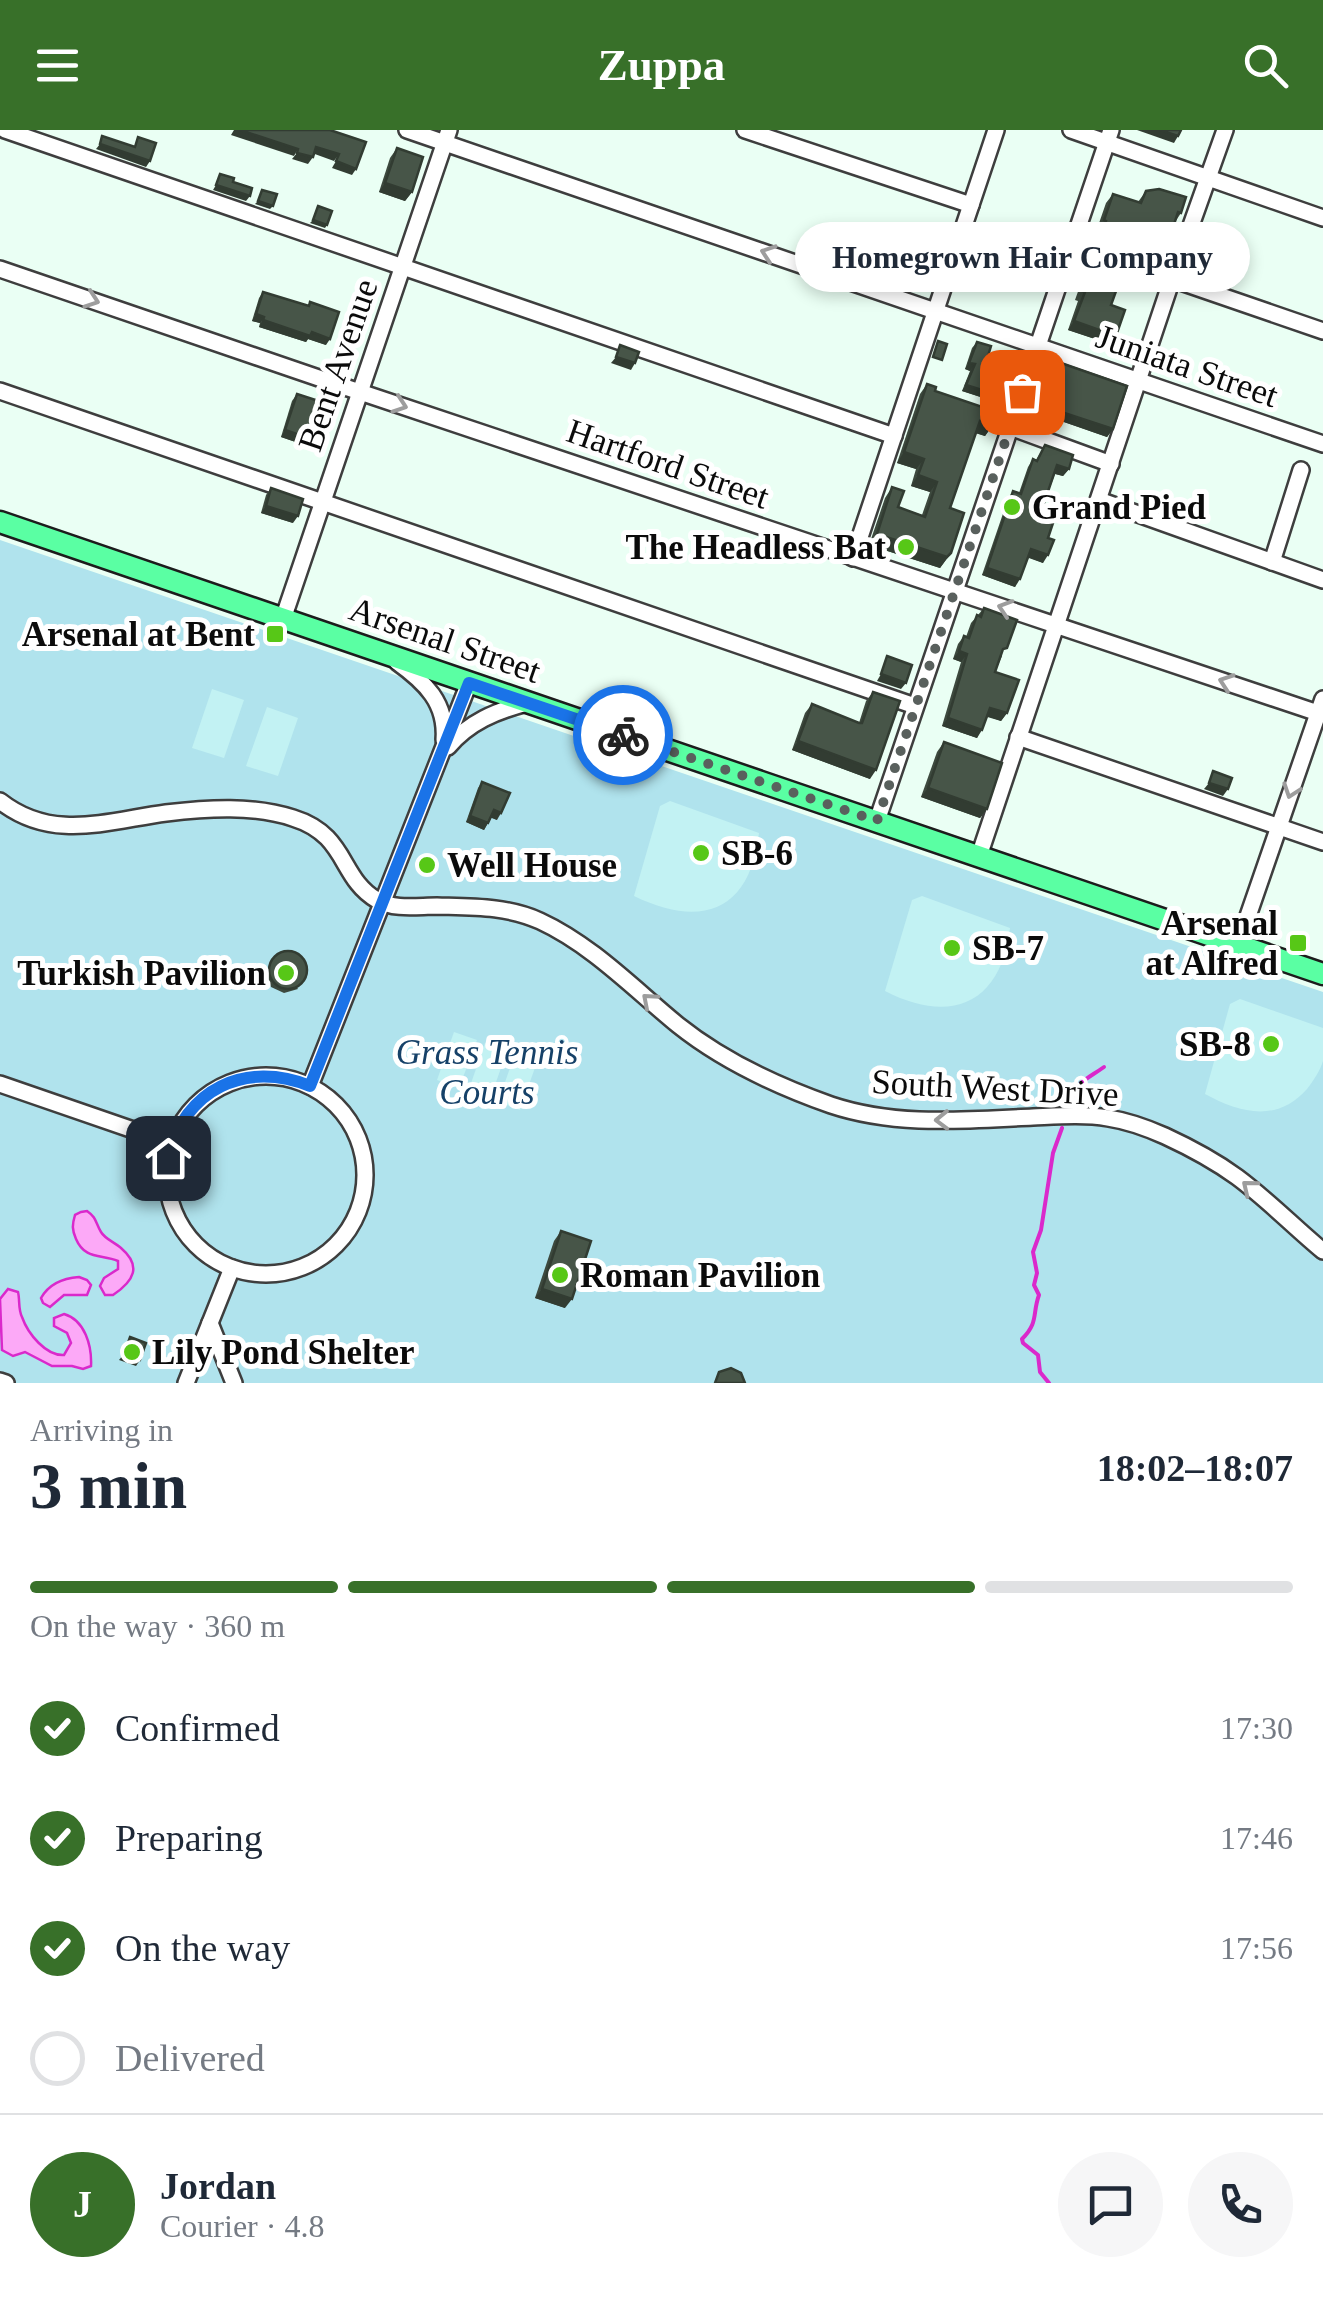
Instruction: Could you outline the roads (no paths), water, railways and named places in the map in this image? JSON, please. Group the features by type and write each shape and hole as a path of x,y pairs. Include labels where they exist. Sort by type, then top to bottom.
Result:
{"main road":[{"name":"Arsenal Street","path":"0,522 1323,974"}],"street":[{"path":"5,130 894,436"},
{"name":"Juniata Street","path":"407,130 447,136 1323,444"},
{"path":"746,130 972,205"},
{"path":"852,558 996,130"},
{"path":"1071,130 1109,136 1208,178 1323,218"},
{"path":"979,856 1224,130"},
{"name":"Bent Avenue","path":"283,619 447,136"},
{"path":"877,821 1109,136"},
{"name":"Hartford Street","path":"0,269 954,592 1321,706"},
{"path":"1172,279 1323,331"},
{"path":"0,391 916,706"},
{"path":"1010,427 1111,464"},
{"path":"1272,562 1302,470"},
{"path":"1099,500 1323,580"},
{"path":"381,652 420,680 437,700 445,732 443,754"},
{"path":"310,1086 469,683"},
{"path":"443,754 458,736 480,720 527,703"},
{"path":"1238,945 1321,706"},
{"path":"1018,737 1323,842"},
{"path":"0,800 25,817 76,826 191,811 280,814 323,832 362,886 383,903"},
{"name":"South West Drive","path":"383,903 400,907 477,906 542,922 592,954 677,1024 722,1055 797,1092 851,1110 892,1119 1081,1116 1130,1122 1216,1162 1323,1251"},
{"path":"268,1076 310,1086 340,1109 358,1138 365,1182 356,1215 337,1244 300,1268 266,1274 216,1261 196,1246 171,1204 166,1166 179,1125 213,1090 230,1082 268,1076"},
{"path":"0,1084 171,1142"},
{"path":"186,1383 232,1268"},
{"path":"210,1324 234,1383"}],"waterway":[{"path":"1070,1105 1079,1085 1104,1067"},
{"path":"1049,1383 1040,1372 1038,1355 1022,1339 1033,1323 1039,1295 1034,1285 1037,1273 1033,1252 1041,1230 1053,1153 1062,1128"}],"place":[{"name":"Homegrown Hair Company","path":"1022,392"},
{"name":"Grand Pied","path":"1012,507"},
{"name":"The Headless Bat","path":"906,547"},
{"name":"Arsenal at Bent","path":"275,634"},
{"name":"SB-6","path":"701,853"},
{"name":"Well House","path":"427,865"},
{"name":"Arsenal at Alfred","path":"1298,943"},
{"name":"SB-7","path":"952,948"},
{"name":"Turkish Pavilion","path":"286,973"},
{"name":"SB-8","path":"1271,1044"},
{"name":"Roman Pavilion","path":"560,1275"},
{"name":"Lily Pond Shelter","path":"132,1352"}],"park label":[{"name":"Grass Tennis Courts","path":"487,1072"}]}
